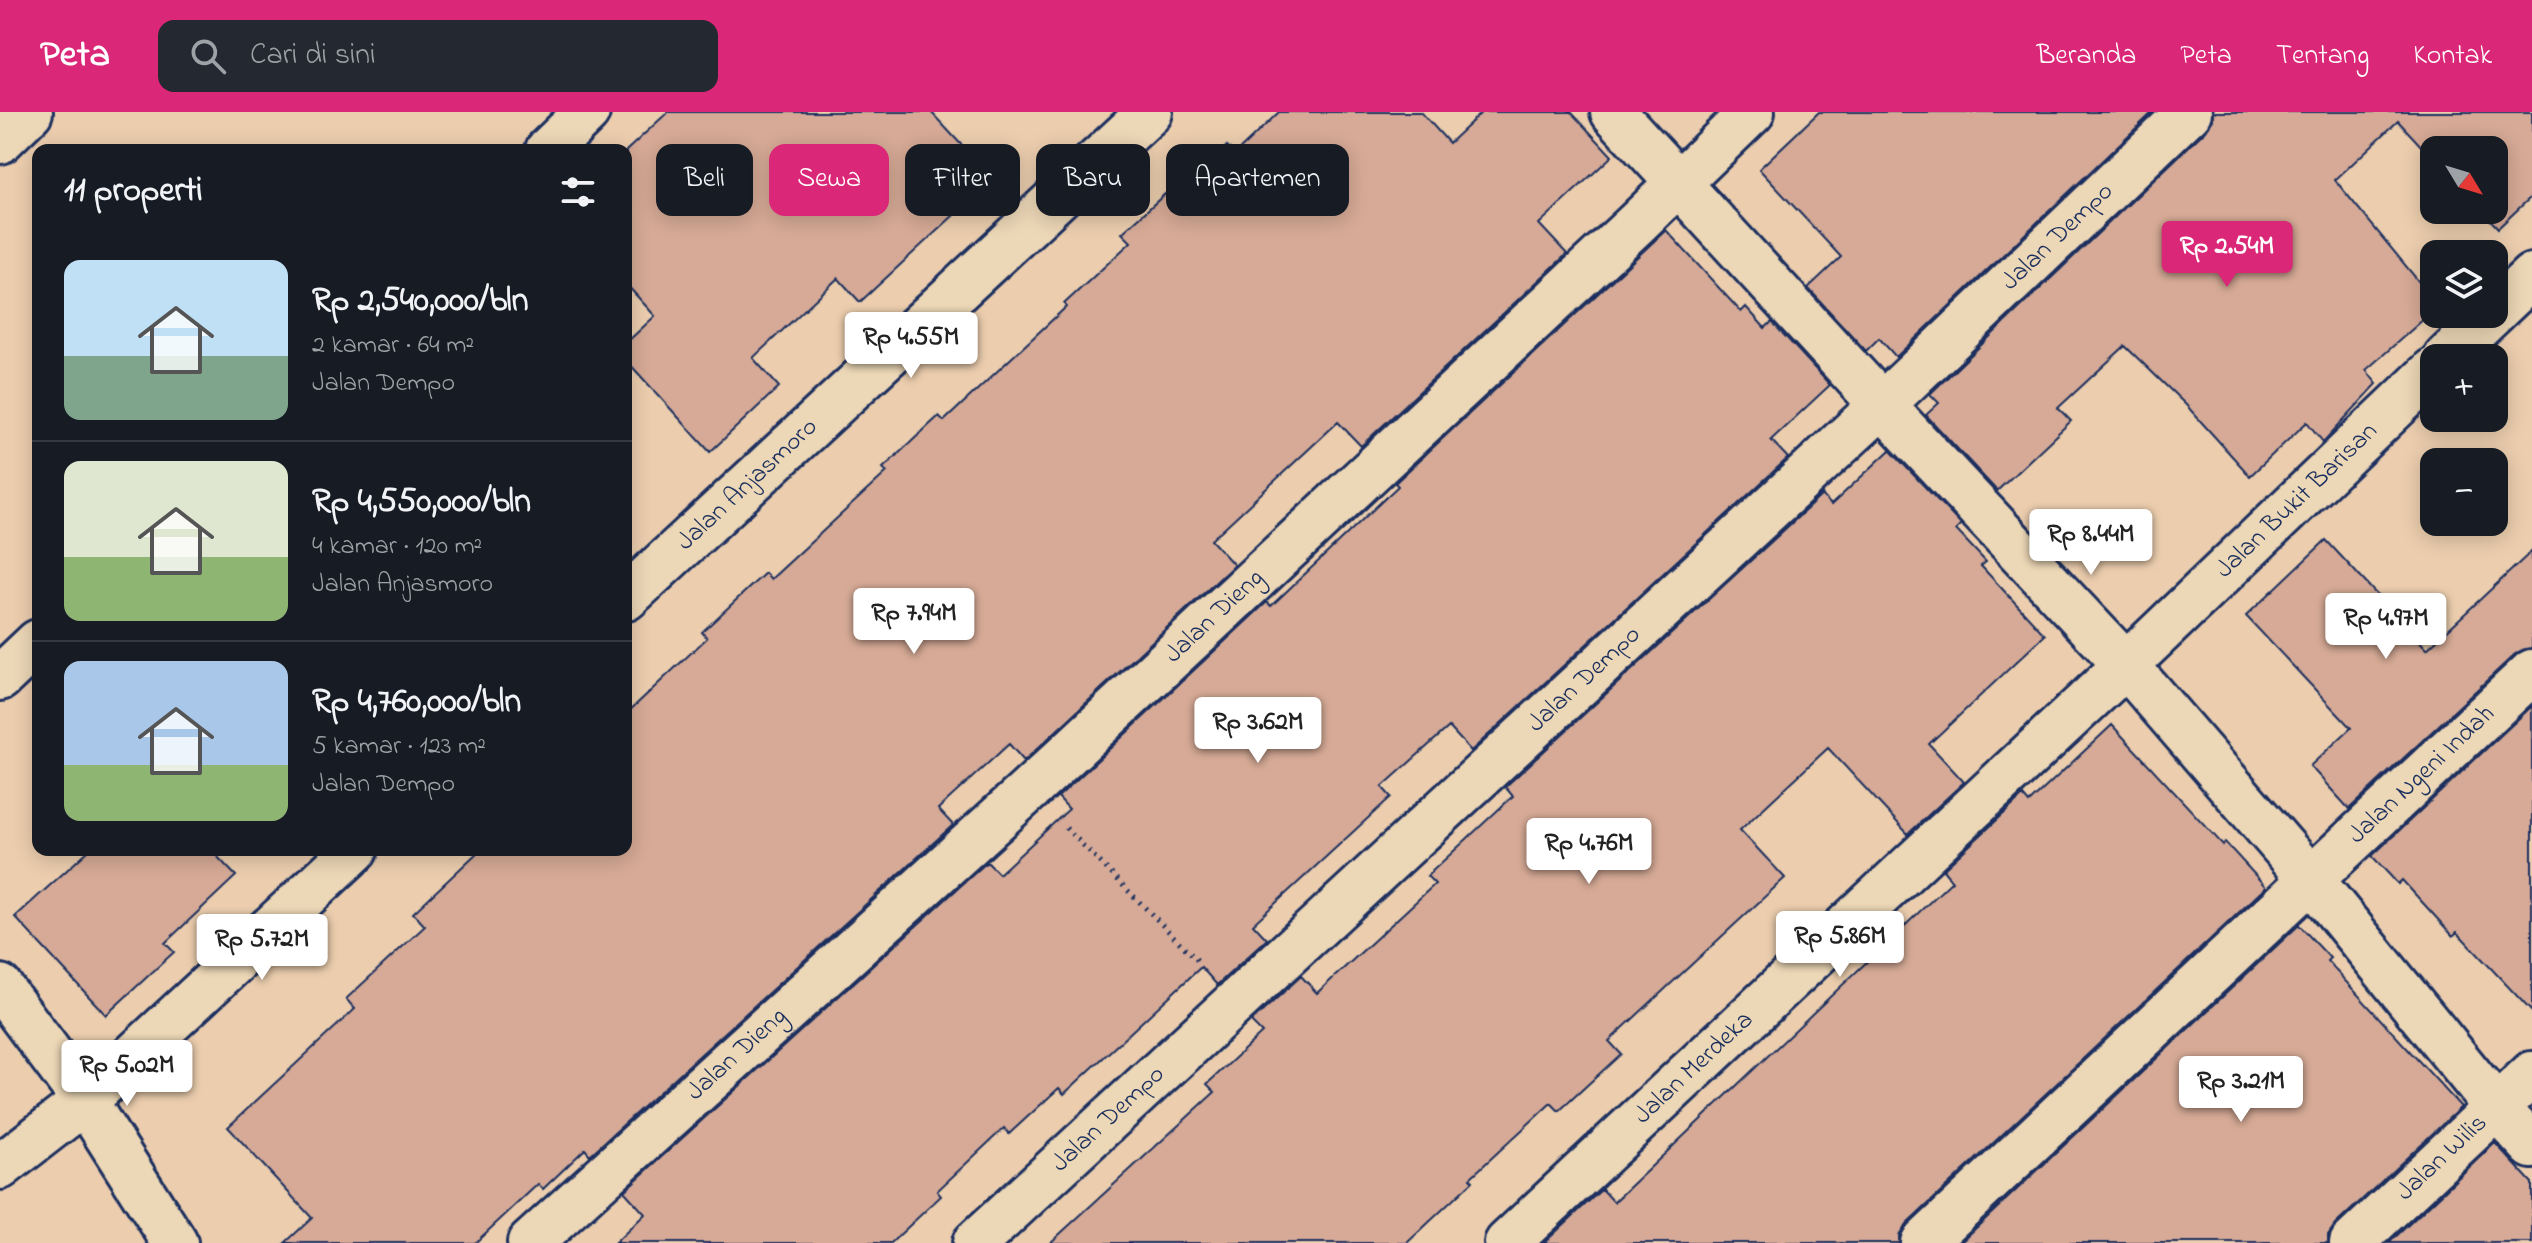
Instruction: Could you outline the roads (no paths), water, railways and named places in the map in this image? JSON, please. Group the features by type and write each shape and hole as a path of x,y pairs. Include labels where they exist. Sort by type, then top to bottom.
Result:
{"street":[{"path":"0,141 30,112"},
{"path":"554,144 587,112"},
{"name":"Jalan Anjasmoro","path":"632,592 1150,112"},
{"path":"1613,112 2126,665 2310,878 2496,1107 2532,1146"},
{"name":"Jalan Dieng","path":"530,1243 1028,791 1752,112"},
{"name":"Jalan Dempo","path":"975,1243 1882,405 2189,112"},
{"path":"2508,299 2532,276"},
{"path":"2461,344 2477,328"},
{"name":"Jalan Bukit Barisan","path":"2126,665 2420,383"},
{"path":"0,678 32,648"},
{"name":"Jalan Merdeka","path":"1507,1243 2126,665"},
{"name":"Jalan Ngeni Indah","path":"1923,1243 2532,672"},
{"path":"0,1167 85,1101 349,856"},
{"path":"0,987 85,1101 175,1243"},
{"name":"Jalan Wilis","path":"2352,1243 2532,1074"}]}
